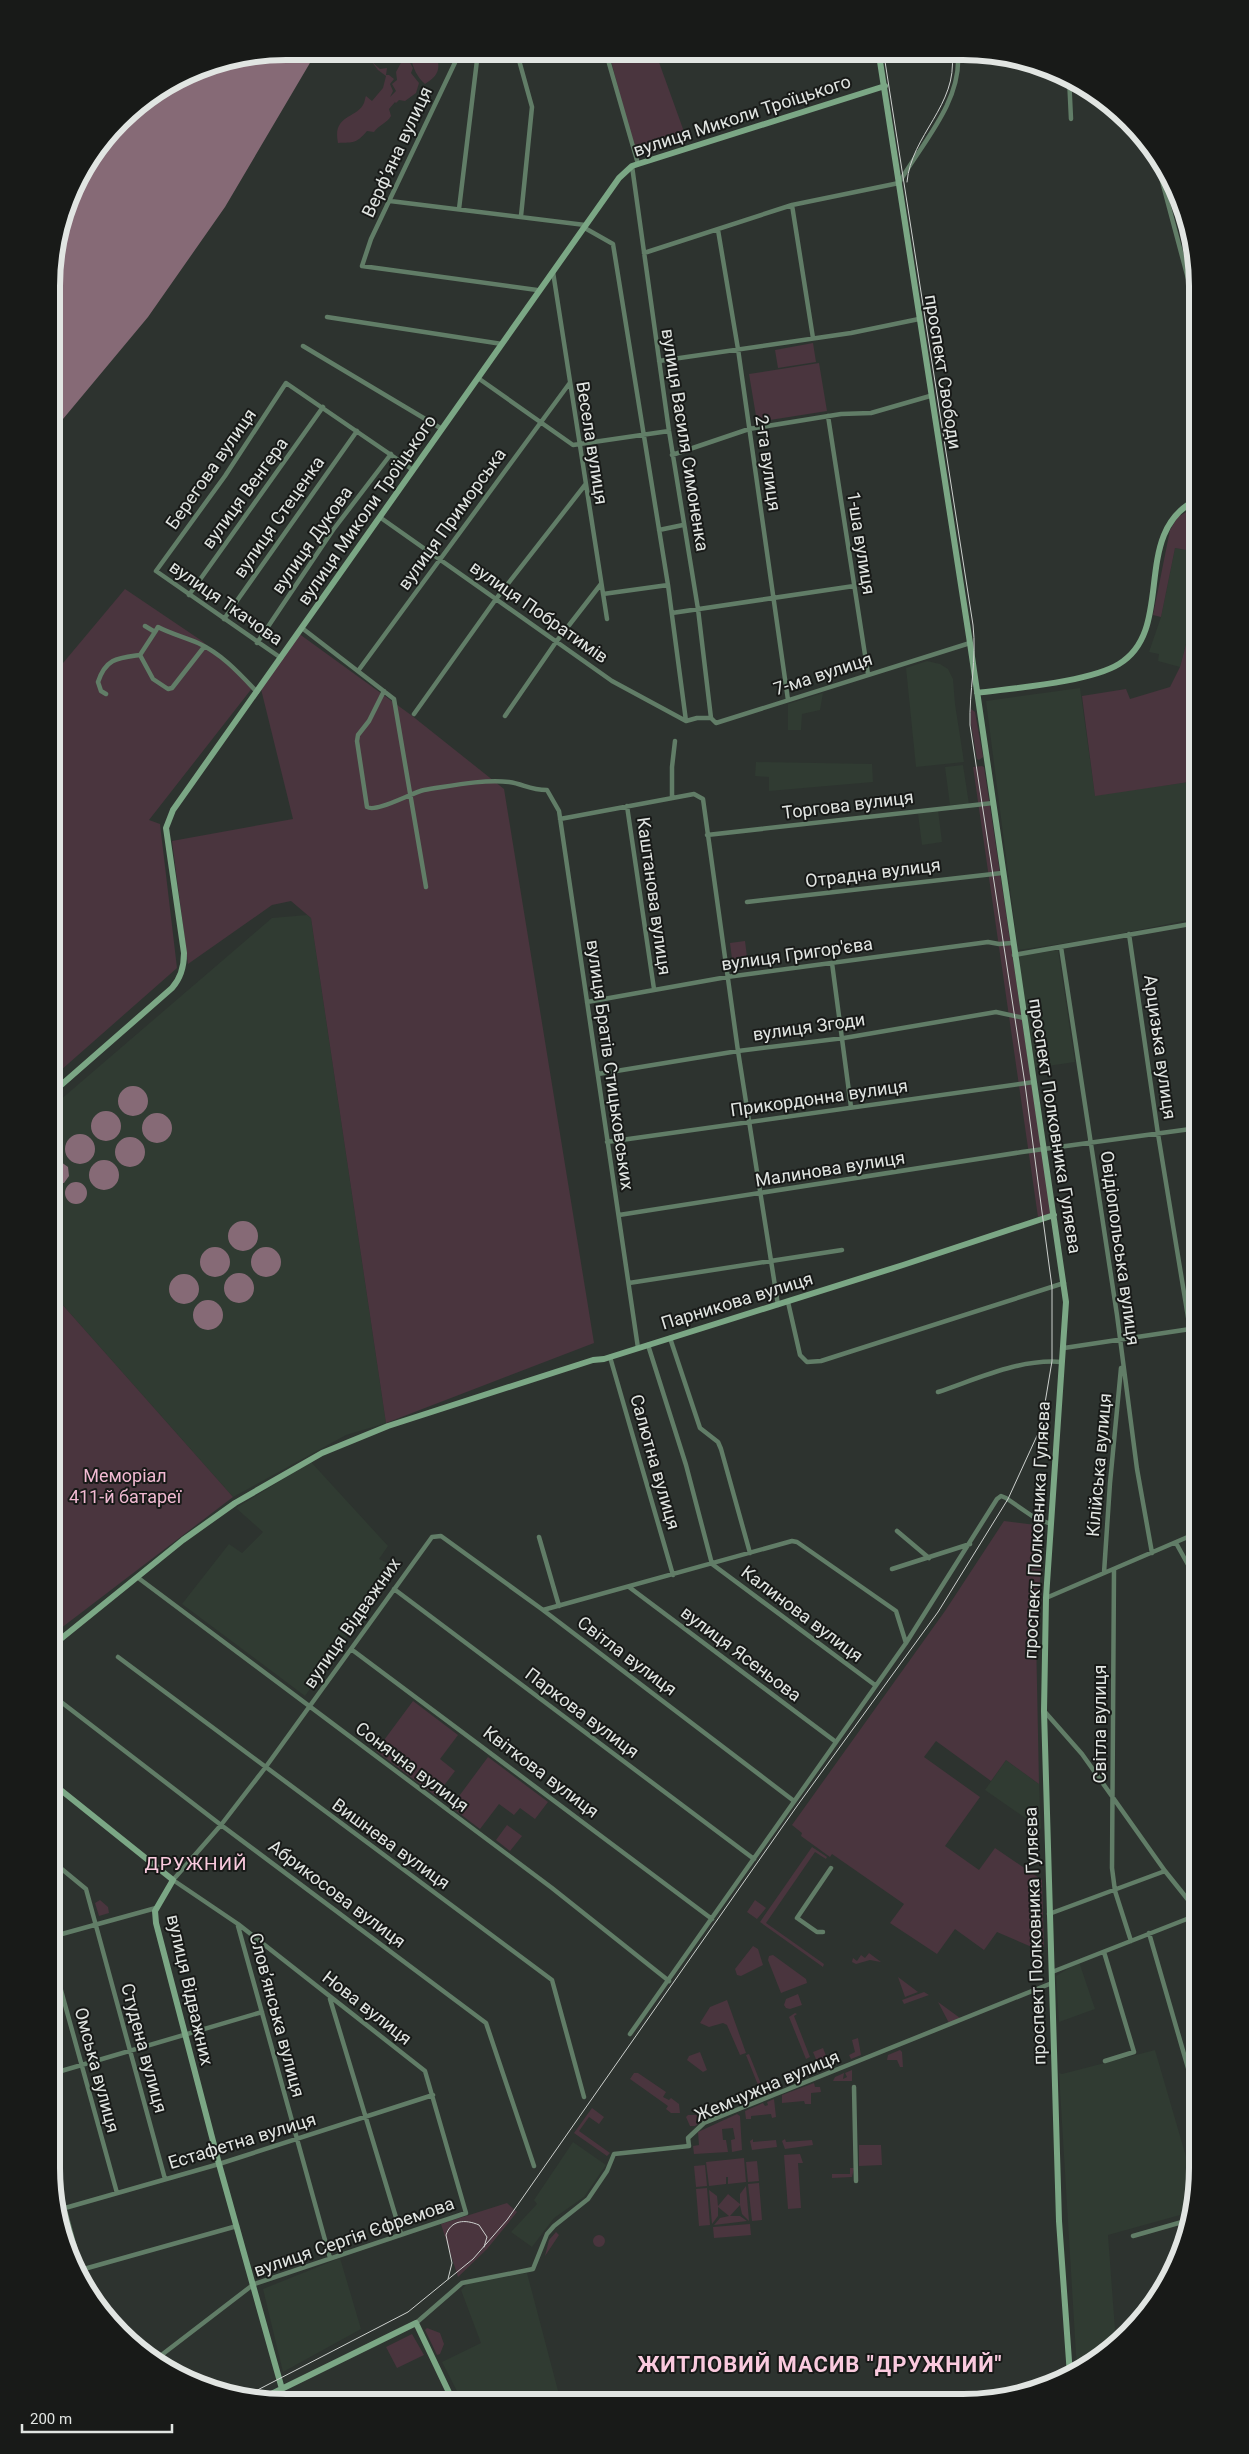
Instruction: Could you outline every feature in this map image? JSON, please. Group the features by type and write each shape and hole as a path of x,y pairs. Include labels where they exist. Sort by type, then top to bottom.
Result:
{"street":[{"name":"Верфʼяна вулиця","path":"456,60 371,239 362,266 537,290"},
{"path":"458,209 477,60"},
{"path":"519,60 532,107 521,216"},
{"name":"вулиця Василя Симоненка","path":"608,60 635,165 644,253 668,431 698,609 711,718"},
{"name":"проспект Свободи","path":"880,60 977,693"},
{"path":"644,253 792,206 899,183 949,101 957,74 958,60"},
{"name":"вулиця Миколи Троїцького","path":"60,1086 172,988 179,978 184,963 184,953 166,828 173,810 502,344 537,290 618,178 635,165 884,86"},
{"path":"1069,86 1071,118"},
{"path":"1162,179 1189,281"},
{"path":"390,200 521,216 584,226 613,244 642,434 668,585 686,721"},
{"path":"792,206 814,338"},
{"name":"2-га вулиця","path":"718,230 738,349 788,700"},
{"name":"Весела вулиця","path":"552,271 568,384 607,619"},
{"path":"327,317 502,344"},
{"path":"659,361 851,333 919,319"},
{"path":"304,346 442,429"},
{"path":"478,378 573,445 668,431"},
{"name":"Берегова вулиця","path":"156,570 225,476 286,383 323,407"},
{"name":"вулиця Приморська","path":"358,671 568,384"},
{"path":"672,455 749,429 828,416 877,412 930,396"},
{"path":"323,407 413,470"},
{"name":"вулиця Венгера","path":"189,595 323,407"},
{"name":"1-ша вулиця","path":"828,416 868,674"},
{"name":"вулиця Стеценка","path":"224,619 357,431"},
{"name":"вулиця Дукова","path":"257,643 333,530 391,454"},
{"path":"414,714 496,599 585,485"},
{"path":"977,693 1096,674 1125,660 1138,646 1145,629 1165,531 1177,514 1189,506"},
{"name":"вулиця Побратимів","path":"380,518 612,681 686,721"},
{"path":"659,530 683,525"},
{"name":"вулиця Ткачова","path":"156,570 280,658"},
{"path":"505,716 556,642 601,584"},
{"path":"603,594 668,585"},
{"path":"672,613 854,586"},
{"path":"144,626 155,632"},
{"path":"106,694 99,687 98,682 110,662 116,658 140,655 158,627 204,647 236,670 257,692"},
{"path":"302,628 394,699 412,792 426,887"},
{"name":"7-ма вулиця","path":"686,721 697,718 711,718 716,723 970,643"},
{"path":"140,655 155,680 170,690 204,647"},
{"path":"384,691 369,721 358,735 357,741 365,803 370,810 375,810 412,792"},
{"name":"проспект Полковника Гуляєва","path":"977,693 1012,943 1045,1149 1066,1302 1046,1598 1044,1711 1059,2221 1069,2368"},
{"path":"672,798 672,767 675,741"},
{"name":"вулиця Братів Стицьковських","path":"412,792 451,786 510,782 532,790 547,790 559,811 638,1348"},
{"path":"560,819 694,794 699,795 703,799 727,977 778,1305"},
{"name":"Торгова вулиця","path":"707,835 993,803"},
{"name":"Каштанова вулиця","path":"627,806 654,989"},
{"name":"Отрадна вулиця","path":"747,902 1002,872"},
{"path":"1014,955 1189,924"},
{"name":"Арцизька вулиця","path":"1129,934 1158,1134 1189,1323"},
{"name":"вулиця Григор'єва","path":"587,1002 727,977 988,942 999,944 1012,943"},
{"name":"Овідіопольська вулиця","path":"1061,947 1120,1340 1137,1470 1152,1553"},
{"path":"832,963 844,1038 851,1107"},
{"name":"вулиця Згоди","path":"598,1074 738,1051 844,1038 996,1012 1024,1018"},
{"name":"Прикордонна вулиця","path":"607,1142 1034,1082"},
{"name":"Малинова вулиця","path":"619,1215 1045,1149 1189,1129"},
{"name":"Парникова вулиця","path":"60,1640 137,1577 235,1503 322,1453 382,1428 593,1360 610,1357 788,1302 1054,1215"},
{"path":"629,1284 842,1250"},
{"path":"788,1302 800,1355 807,1362 821,1361 1064,1283"},
{"path":"1064,1348 1189,1329"},
{"path":"670,1338 700,1428 718,1442 721,1449 750,1553"},
{"path":"648,1345 686,1466 712,1564"},
{"name":"Салютна вулиця","path":"610,1357 673,1575"},
{"name":"Кілійська вулиця","path":"1104,1573 1110,1483 1122,1360"},
{"path":"938,1392 1028,1363 1062,1362"},
{"path":"630,2034 906,1643 1001,1496 1035,1518 1051,1524"},
{"path":"897,1531 928,1558"},
{"name":"вулиця Відважних","path":"282,2389 184,2035 156,1924 156,1908 172,1880 221,1825 310,1708 430,1540 441,1536"},
{"name":"Світла вулиця","path":"441,1536 543,1610 794,1801"},
{"path":"539,1537 558,1606"},
{"path":"1046,1598 1189,1537"},
{"path":"543,1610 786,1542 797,1542 896,1611 906,1643"},
{"path":"1176,1543 1189,1566"},
{"path":"892,1569 970,1544"},
{"name":"Калинова вулиця","path":"712,1564 875,1686"},
{"name":"Світла вулиця","path":"1114,1569 1114,1797 1165,1871 1189,1901"},
{"name":"Сонячна вулиця","path":"137,1577 552,1888 669,1981"},
{"name":"вулиця Ясеньова","path":"629,1587 836,1742"},
{"name":"Паркова вулиця","path":"394,1589 754,1859"},
{"name":"Квіткова вулиця","path":"351,1649 712,1919"},
{"name":"Вишнева вулиця","path":"118,1657 552,1980 584,2097"},
{"name":"Абрикосова вулиця","path":"60,1701 221,1825 486,2023 534,2166"},
{"path":"1044,1711 1082,1754 1114,1797 1112,1868 1115,1890 1131,1941"},
{"path":"60,1789 172,1880"},
{"name":"Студена вулиця","path":"60,1868 86,1889 165,2179"},
{"path":"823,1932 817,1932 797,1918 832,1868"},
{"path":"1049,1914 1165,1871"},
{"name":"Нова вулиця","path":"172,1880 238,1924 425,2071 466,2213"},
{"path":"60,1935 156,1908"},
{"path":"1052,1972 1189,1918"},
{"name":"Словʼянська вулиця","path":"238,1924 330,2258"},
{"path":"1149,1934 1189,2072"},
{"path":"1104,1952 1134,2052 1105,2061"},
{"name":"Жемчужна вулиця","path":"416,2323 462,2283 532,2269 547,2234 554,2226 588,2199 608,2171 614,2154 689,2146 688,2138 704,2123 1052,1983"},
{"name":"Омська вулиця","path":"60,1984 117,2193"},
{"path":"330,1998 401,2234"},
{"path":"60,2071 262,2012"},
{"path":"854,2087 856,2181"},
{"name":"Естафетна вулиця","path":"64,2208 219,2164 433,2094"},
{"path":"63,2203 77,2255"},
{"name":"вулиця Сергія Єфремова","path":"160,2356 254,2284 466,2213"},
{"path":"1133,2236 1182,2222"},
{"path":"83,2268 237,2226"},
{"path":"271,2394 416,2323 450,2394"}],"shaded area":[{"path":"271,60 312,60 225,207 148,317 60,423 60,271 64,242 77,199 98,160 116,137 137,116 160,98 186,83 213,72 242,64"},
{"path":"1175,548 1189,550 1189,634 1180,667 1158,661 1159,654 1149,652 1161,617"},
{"path":"927,661 940,664 948,669 953,679 964,762 916,767 906,668"},
{"path":"1080,688 1095,795 1189,782 1189,920 1093,939 1018,950 986,701"},
{"path":"823,693 820,710 802,714 801,730 788,730 788,704"},
{"path":"756,762 872,764 873,782 769,791 769,777 755,776"},
{"path":"963,765 969,804 950,805 945,767"},
{"path":"938,810 942,842 922,845 918,814"},
{"path":"307,915 311,918 386,1423 346,1435 233,1497 60,1302 60,1100 272,918"},
{"path":"1058,950 1075,1062 1034,1068 1018,956"},
{"path":"133,1086 144,1090 148,1101 144,1112 133,1116 122,1112 118,1101 122,1090"},
{"path":"106,1111 117,1115 121,1126 117,1137 106,1141 95,1137 91,1126 95,1115"},
{"path":"157,1113 168,1117 172,1128 168,1139 157,1143 146,1139 142,1128 146,1117"},
{"path":"80,1134 91,1138 95,1149 91,1160 80,1164 69,1160 65,1149 69,1138"},
{"path":"130,1137 141,1141 145,1152 141,1163 130,1167 119,1163 115,1152 119,1141"},
{"path":"104,1160 115,1164 119,1175 115,1186 104,1190 93,1186 89,1175 93,1164"},
{"path":"60,1162 68,1167 69,1176 64,1183 60,1183"},
{"path":"76,1182 84,1185 87,1193 84,1201 76,1204 68,1201 65,1193 68,1185"},
{"path":"243,1221 254,1225 258,1236 254,1247 243,1251 232,1247 228,1236 232,1225"},
{"path":"215,1247 226,1251 230,1262 226,1273 215,1277 204,1273 200,1262 204,1251"},
{"path":"266,1247 277,1251 281,1262 277,1273 266,1277 255,1273 251,1262 255,1251"},
{"path":"239,1273 250,1277 254,1288 250,1299 239,1303 228,1299 224,1288 228,1277"},
{"path":"184,1274 195,1278 199,1289 195,1300 184,1304 173,1300 169,1289 173,1278"},
{"path":"208,1300 219,1304 223,1315 219,1326 208,1330 197,1326 193,1315 197,1304"},
{"path":"311,1462 388,1546 379,1559 396,1567 305,1696 182,1604 229,1544 242,1553 263,1532 236,1508"},
{"path":"1006,1760 1039,1784 1041,1829 985,1790"},
{"path":"1079,1962 1095,2009 1059,2022 1056,1976"},
{"path":"1155,2050 1189,2167 1189,2183 1185,2214 1108,2235 1115,2335 1077,2364 1059,2073 1062,2074"},
{"path":"573,2142 606,2165 584,2197 554,2218 532,2247 511,2232 537,2204 534,2200"},
{"path":"340,2258 361,2329 283,2372 263,2289"},
{"path":"527,2273 559,2394 458,2394 442,2362 481,2343 461,2290 467,2284"}],"green space":[{"path":"402,60 409,61 413,68 411,73 419,83 416,93 405,101 399,100 395,102 389,109 391,116 374,132 367,131 354,142 338,143 337,134 342,122 361,108 366,96 372,101 383,88 386,76 372,62 380,69 387,68 386,75 394,79 390,84 393,91 390,97 396,91 392,84 397,80 396,72"},
{"path":"412,60 440,60 436,75 425,84 414,69"},
{"path":"611,60 658,60 687,140 636,156"},
{"path":"1186,248 1189,270 1184,249"},
{"path":"813,343 816,362 778,368 775,350"},
{"path":"819,363 827,411 757,422 749,374"},
{"path":"1189,510 1189,550 1175,548 1161,617 1153,615 1170,530 1178,517"},
{"path":"125,589 202,641 253,687 149,820 160,824 177,968 60,1071 60,667"},
{"path":"298,633 411,715 504,789 594,1343 386,1423 311,918 291,901 272,905 188,964 172,841 293,819 261,689"},
{"path":"1189,634 1189,782 1095,796 1082,696 1126,689 1130,699 1170,687 1180,667"},
{"path":"971,709 975,712 983,757 979,760 977,759 971,724"},
{"path":"973,767 984,767 1051,1213 1038,1217"},
{"path":"745,941 748,965 733,967 730,943"},
{"name":"Меморіал 411-й батареї","path":"60,1302 233,1497 60,1629"},
{"path":"1004,1521 1044,1526 1036,1635 1039,1784 1006,1760 991,1781 936,1741 924,1757 980,1797 945,1846 979,1870 995,1848 1042,1880 1044,1947 1034,1948 997,1932 984,1950 955,1929 937,1954 890,1923 904,1904 832,1854 830,1857 801,1836 802,1833 792,1825 945,1611"},
{"path":"413,1701 458,1735 440,1759 455,1771 436,1796 376,1751"},
{"path":"488,1757 548,1802 535,1819 520,1808 514,1815 499,1804 480,1829 451,1807"},
{"path":"507,1825 522,1836 510,1851 496,1840"},
{"path":"812,1847 827,1857 826,1859 815,1852 766,1923 824,1964 823,1967 760,1922"},
{"path":"100,1900 108,1907 109,1913 99,1916 95,1903"},
{"path":"755,1900 766,1908 757,1919 747,1912"},
{"path":"753,1946 758,1949 763,1965 741,1976 737,1975 735,1969"},
{"path":"869,1953 881,1962 870,1960 856,1964 852,1962 853,1958 857,1961 861,1955 865,1958"},
{"path":"773,1955 806,1979 807,1983 781,1993 768,1960 769,1956"},
{"path":"898,1977 918,1992 905,1997"},
{"path":"924,1992 929,1995 904,2004 902,2000"},
{"path":"798,1994 802,2005 790,2009 786,2008 784,2005 786,1999"},
{"path":"727,2000 746,2053 740,2055 727,2025 723,2023 709,2027 700,2023 710,2007"},
{"path":"938,2002 960,2018 949,2023"},
{"path":"795,2013 797,2014 794,2016 810,2057 806,2059 789,2017"},
{"path":"858,2038 861,2055 851,2059 849,2055 855,2052 852,2040"},
{"path":"823,2048 830,2066 820,2069 813,2052"},
{"path":"900,2050 902,2052 903,2067 900,2067 897,2060 887,2060 888,2055"},
{"path":"700,2052 707,2070 703,2072 687,2060 689,2056"},
{"path":"749,2054 761,2084 758,2085 746,2055"},
{"path":"852,2070 852,2081 833,2081 835,2077 844,2073 843,2079 847,2077 845,2073"},
{"path":"634,2073 638,2073 666,2092 663,2097 669,2100 671,2098 679,2104 680,2113 671,2113 666,2109 668,2106 630,2079"},
{"path":"814,2083 815,2087 820,2087 821,2092 811,2093 811,2104 805,2104 804,2101 782,2103 782,2095"},
{"path":"777,2084 778,2089 762,2094 763,2090"},
{"path":"774,2099 776,2117 772,2118 771,2114 751,2116 751,2119 746,2119 745,2111 763,2103 765,2106 768,2105 767,2102"},
{"path":"592,2108 604,2117 599,2124 589,2117 579,2131 610,2153 607,2156 574,2133"},
{"path":"737,2114 740,2116 742,2150 732,2152 731,2140 735,2139 733,2128 722,2129 723,2140 726,2140 728,2152 694,2154 693,2146 699,2145 698,2132"},
{"path":"688,2115 696,2115 703,2120 695,2126 690,2126 686,2117"},
{"path":"753,2139 753,2142 776,2140 777,2147 752,2150 750,2141"},
{"path":"785,2139 786,2142 812,2140 813,2145 785,2149 782,2141"},
{"path":"859,2145 881,2145 882,2165 859,2166"},
{"path":"800,2154 803,2163 798,2163 801,2208 788,2209 784,2155"},
{"path":"744,2158 746,2182 728,2184 728,2177 726,2177 726,2184 709,2186 706,2162"},
{"path":"757,2161 759,2181 748,2182 746,2162"},
{"path":"705,2165 707,2186 696,2187 694,2166"},
{"path":"850,2168 854,2168 852,2177 832,2178 832,2174 850,2174"},
{"path":"759,2183 762,2220 752,2221 748,2184"},
{"path":"746,2186 749,2221 742,2214 740,2205 730,2216 740,2216 747,2221 714,2225 720,2218 729,2216 718,2207 718,2216 712,2224 709,2190 717,2196 718,2206 728,2194 740,2204 740,2194"},
{"path":"707,2188 710,2225 699,2226 696,2189"},
{"path":"507,2203 517,2212 487,2249 458,2277 441,2224"},
{"path":"750,2224 751,2235 714,2238 713,2227"},
{"path":"556,2232 559,2235 545,2256 549,2240"},
{"path":"597,2235 601,2235 605,2241 601,2247 597,2247 593,2243 593,2239"},
{"path":"427,2328 440,2333 444,2344 440,2354 437,2355 425,2330"},
{"path":"412,2334 424,2355 397,2368 386,2347"}],"tram line":[{"path":"254,2392 408,2312 473,2259 507,2220 797,1806 938,1612 1008,1499 1041,1427 1052,1361 1052,1287 1025,1084 970,725 974,650 973,625 885,60"},
{"path":"907,182 910,165 917,149 948,89 952,73 952,60"},
{"path":"448,2279 452,2263 446,2235 451,2226 459,2222 479,2225 487,2237 484,2247"}],"district":[{"name":"ДРУЖНИЙ","path":"196,1863"},
{"name":"ЖИТЛОВИЙ МАСИВ \"ДРУЖНИЙ\"","path":"820,2364"}]}
